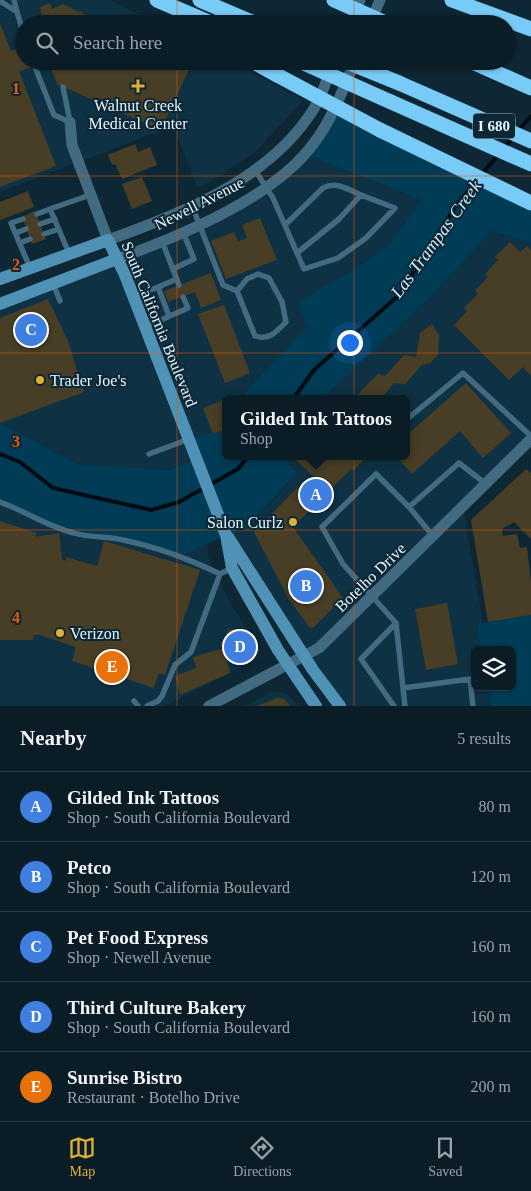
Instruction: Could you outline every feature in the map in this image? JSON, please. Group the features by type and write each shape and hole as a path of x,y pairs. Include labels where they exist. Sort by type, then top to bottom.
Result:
{"highway":[{"path":"157,0 192,15"},
{"path":"200,0 235,15"},
{"path":"334,0 368,15"},
{"path":"452,0 493,15"},
{"path":"178,9 181,15"},
{"path":"516,23 531,29"},
{"path":"268,70 432,157 531,203"},
{"path":"319,70 531,164"},
{"name":"I 680","path":"367,70 531,141"},
{"path":"488,70 531,88"}],"street":[{"path":"354,15 360,0"},
{"path":"374,15 380,0"},
{"name":"Newell Avenue","path":"0,279 108,240 192,206 255,170 281,148 315,106 330,70"},
{"name":"Newell Avenue","path":"0,304 183,232 266,188 314,144 334,112 351,70"},
{"name":"South California Boulevard","path":"70,122 72,145 90,195 133,297 226,535 304,657 340,706"},
{"name":"Botelho Drive","path":"208,706 288,666 319,648 372,598 531,438"},
{"name":"South California Boulevard","path":"226,535 232,568 288,666 316,706"}],"lane":[{"path":"14,0 18,15"},
{"path":"0,1 17,12"},
{"path":"36,70 54,115 70,122"},
{"path":"63,87 70,122"},
{"path":"255,170 285,225 304,269 338,258 366,238 395,208 338,185 330,184 323,188 285,225"},
{"path":"37,214 90,195"},
{"path":"297,253 339,219 361,195"},
{"path":"192,206 223,285 237,291 255,336 262,338 274,335 286,322 282,302 269,278 258,274 247,279 237,291"},
{"path":"50,209 69,253"},
{"path":"22,219 11,223 30,268"},
{"path":"40,224 55,219"},
{"path":"16,233 26,229"},
{"path":"44,234 59,229"},
{"path":"173,269 194,259 183,232"},
{"path":"20,243 30,239"},
{"path":"133,297 178,282 162,241"},
{"path":"52,283 60,302"},
{"path":"158,288 169,316"},
{"path":"145,327 188,308 183,297"},
{"path":"410,417 463,373 531,438"},
{"path":"150,454 189,439"},
{"path":"409,507 459,464 486,484"},
{"path":"405,706 396,623 343,564 322,527 376,474 409,507 434,536"},
{"path":"0,502 72,533 94,538 121,539 154,548 181,556 220,574"},
{"path":"147,706 158,701 175,665 191,652 220,574 232,568"},
{"path":"394,706 360,659 396,623"},
{"path":"403,688 470,679 473,706"}],"shaded area":[{"name":"Walnut Creek Medical Center","path":"0,0 110,0 141,15 15,15 15,70 246,70 304,100 254,153 208,183 197,187 173,126 0,192"},
{"path":"334,112 531,203 531,243 492,231 432,296 326,395 244,395 255,381 307,327 298,302 352,271 391,243 421,200 304,154"},
{"path":"304,154 421,200 391,243 352,271 307,327 255,381 244,395 222,395 222,430 189,439 197,460 168,470 78,464 0,423 0,304 231,209"},
{"path":"492,231 531,243 531,439 463,508 483,623 477,624 480,646 471,646 471,691 489,691 491,706 340,706 226,535 248,526 297,474 286,460 410,460 410,395 326,395 432,296"},
{"path":"0,423 78,464 168,470 196,460 189,439 222,430 222,460 286,460 297,473 248,526 181,556 154,548 72,533 0,502"},
{"path":"0,502 181,556 207,543 209,560 231,604 261,651 259,658 165,706 0,706"},
{"path":"531,615 531,706 491,706 489,691 516,691 516,646 480,646 477,624"},
{"path":"270,693 288,694 298,706 245,706"}],"building":[{"path":"50,3 52,9 63,4 86,15 42,15 40,7"},
{"path":"0,23 11,51 15,50 15,70 23,70 19,71 56,166 0,187"},
{"path":"52,70 189,70 165,121 151,126 57,84"},
{"path":"135,144 138,152 150,147 157,165 122,179 115,164 112,165 108,155"},
{"path":"142,177 152,201 132,209 122,184"},
{"path":"28,191 34,207 0,220 0,202"},
{"path":"35,211 46,239 32,244 22,217"},
{"path":"260,218 277,260 226,279 211,241 234,232 238,241 247,238 242,225"},
{"path":"510,242 520,252 527,246 531,250 531,376 523,367 509,380 454,325 467,311 464,308 478,294 475,291 488,277 485,274 498,260 495,257"},
{"path":"211,273 221,300 201,308 195,292 168,302 164,291"},
{"path":"48,299 68,341 84,392 0,423 0,318"},
{"path":"224,305 250,373 225,383 198,314"},
{"path":"432,324 439,335 438,355 430,363 422,365 405,384 394,383 384,395 358,395 378,374 385,376 404,355 416,357 420,333"},
{"path":"466,383 511,433 483,458 460,431 412,474 400,460 410,460 410,432"},
{"path":"222,401 222,431 213,434 203,408"},
{"path":"296,460 363,460 353,471 351,469 293,527 343,598 314,627 310,628 288,598 254,532 298,487 307,496 320,483"},
{"path":"526,469 531,473 531,539 514,522 502,529 502,532 503,536 517,534 520,548 527,547 531,582 531,615 488,622 471,520"},
{"path":"0,521 37,533 35,537 59,533 62,559 66,561 66,557 97,566 104,541 200,570 165,675 159,673 154,688 72,661 76,647 40,635 33,635 33,640 0,640"},
{"path":"447,603 458,664 426,670 415,609"},
{"path":"229,629 242,630 250,634 250,639 257,644 255,647 259,649 253,661 247,661 241,665 230,659 232,655 220,645"},
{"path":"224,648 230,673 180,695 175,676 196,668 193,657"},
{"path":"277,698 284,699 291,706 257,706"}],"waterway":[{"name":"Las Trampas Creek","path":"518,131 531,116"},
{"name":"Las Trampas Creek","path":"504,148 514,136"},
{"name":"Las Trampas Creek","path":"481,175 499,154"},
{"name":"Las Trampas Creek","path":"296,395 314,370 399,295 457,204 477,181"},
{"name":"Las Trampas Creek","path":"0,454 20,462 53,488 151,510 179,502 238,469 245,460"}],"place":[{"name":"Walnut Creek Medical Center","path":"138,86"},
{"name":"Pet Food Express","path":"31,330"},
{"name":"Trader Joe's","path":"40,380"},
{"name":"Gilded Ink Tattoos","path":"316,495"},
{"name":"Salon Curlz","path":"293,522"},
{"name":"Petco","path":"306,586"},
{"name":"Verizon","path":"60,633"},
{"name":"Third Culture Bakery","path":"240,647"},
{"name":"Sunrise Bistro","path":"112,667"}]}
